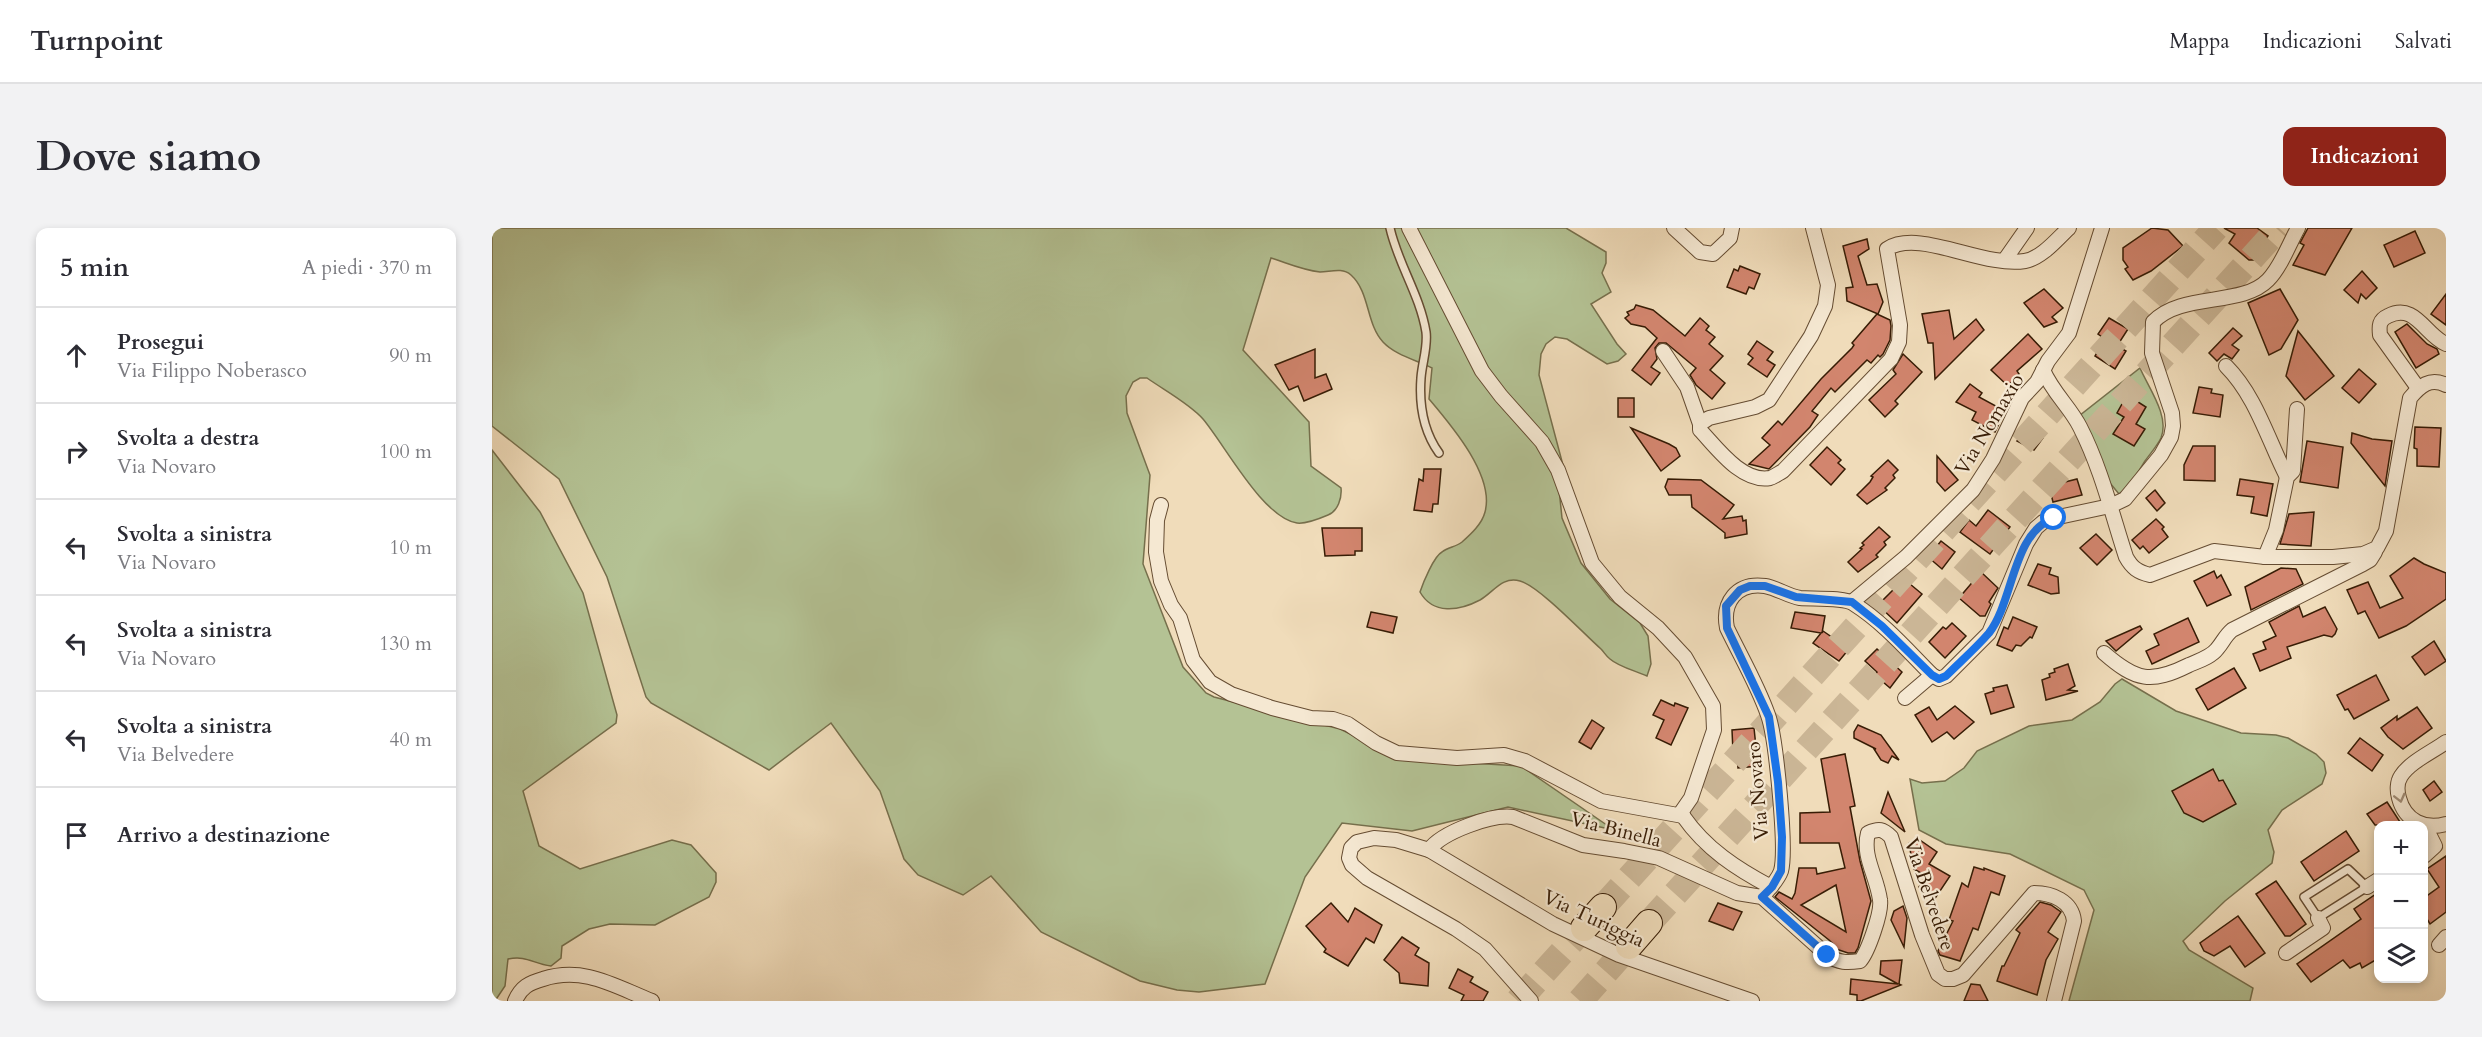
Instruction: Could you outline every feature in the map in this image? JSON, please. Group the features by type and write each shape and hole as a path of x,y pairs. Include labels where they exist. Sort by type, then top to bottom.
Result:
{"highway":[{"path":"1584,928 1603,907"},
{"path":"1629,946 1649,923"}],"street":[{"path":"1409,228 1482,371 1542,442 1558,470 1592,563 1620,597 1658,628 1684,657 1713,705 1714,730 1691,798 1682,811 1683,816 1713,850 1767,892"},
{"path":"1674,228 1700,252 1713,254 1730,238 1732,228"},
{"path":"1690,228 1691,244"},
{"path":"1700,424 1709,418 1755,407 1769,400 1811,336 1825,306 1828,285 1813,228"},
{"path":"2006,258 2027,228"},
{"path":"1935,231 2006,258 2023,261 2041,253 2069,228"},
{"name":"Via Nomaxio","path":"1852,602 1906,557 1973,490 1994,459 2022,398 2037,382 2069,333 2102,228"},
{"path":"1852,602 1882,626 1932,675 1939,679 1946,676 1989,633 2026,544 2036,528 2043,522 2054,518 2110,506 2125,499 2161,455 2171,437 2172,413 2152,353 2153,322 2160,314 2185,305 2227,297 2262,285 2276,270 2298,228"},
{"path":"1663,351 1687,387 1700,430 1719,452 1748,475 1771,478 1783,471 1891,359 1899,342 1900,325 1887,249 1893,238 1903,232 1917,229"},
{"path":"2418,388 2380,335 2381,320 2389,314 2403,312 2413,315 2439,341 2446,344"},
{"path":"2226,366 2235,375 2264,425 2287,477"},
{"path":"2043,370 2051,388 2079,425 2094,458 2126,557 2131,567 2141,573 2159,573 2214,551 2265,557 2353,555 2378,548"},
{"path":"2104,653 2133,674 2148,678 2170,674 2217,650 2225,636 2232,630 2370,560 2386,531 2410,398 2418,388 2428,382 2438,381 2446,385"},
{"path":"2265,557 2276,530 2287,477 2293,471 2296,409"},
{"path":"1161,505 1156,552 1161,581 1171,605 1180,618 1193,660 1210,682 1231,694 1272,708 1311,718 1333,719 1348,724 1376,743 1397,753 1457,758 1504,755 1525,761 1601,801 1683,816"},
{"name":"Via Novaro","path":"1767,892 1781,871 1782,837 1769,717 1727,628 1726,606 1740,590 1750,586 1765,586 1796,597 1852,602"},
{"path":"1905,698 1932,675"},
{"path":"2415,821 2402,806 2398,787 2399,778 2405,770 2446,742"},
{"name":"Via Binella","path":"1430,850 1453,833 1502,816 1513,818 1583,846 1659,858 1737,893 1767,892"},
{"path":"2428,826 2446,824"},
{"name":"Via Belvedere","path":"1767,892 1838,962 1860,961 1866,953 1881,902 1868,858 1866,842 1868,832 1877,828 1884,830 1891,837 1922,935 1938,974 1945,979 1963,975 2034,893 2048,893 2068,904 2073,912 2074,921 2054,1001"},
{"path":"2428,832 2435,846 2428,852"},
{"name":"Via Turiggia","path":"1531,1001 1485,949 1456,929 1367,878 1352,865 1349,858 1351,848 1357,842 1374,838 1396,840 1430,850 1553,924 1619,956 1752,1001"},
{"path":"2286,953 2323,928 2318,918"},
{"path":"515,1001 524,986 552,976 575,973 591,976 652,1001"}],"lane":[{"path":"1390,228 1422,315 1427,335 1421,378 1424,421 1430,440 1439,453"},
{"path":"2348,869 2373,883 2318,918 2304,897 2348,869"}],"green space":[{"path":"492,228 1566,228 1606,252 1606,263 1602,273 1611,292 1591,304 1626,354 1618,361 1607,364 1567,339 1555,337 1546,344 1541,354 1539,375 1564,469 1559,489 1562,518 1581,563 1610,599 1640,623 1648,636 1651,664 1647,676 1614,662 1549,601 1520,581 1503,583 1480,600 1464,607 1439,608 1425,599 1420,592 1439,554 1462,542 1484,516 1486,498 1484,483 1469,452 1429,399 1432,368 1400,354 1383,342 1374,326 1362,290 1351,275 1340,271 1313,271 1271,258 1243,350 1309,422 1311,466 1341,488 1339,504 1331,513 1300,523 1284,518 1258,495 1198,413 1147,378 1140,378 1133,382 1126,396 1127,413 1150,475 1143,564 1183,667 1206,693 1340,729 1402,759 1521,766 1614,830 1508,807 1412,831 1342,823 1305,877 1265,984 1199,992 1177,990 1140,981 1041,932 991,876 963,895 918,875 904,859 880,791 831,723 769,770 651,703 646,697 607,577 559,479 492,426"},
{"path":"2140,368 2157,402 2163,420 2163,429 2161,438 2155,447 2130,483 2119,494 2110,483 2079,416"},
{"path":"492,450 540,512 583,593 617,715 616,723 523,791 539,846 580,869 672,840 691,845 716,873 716,882 709,897 655,925 610,924 589,929 562,946 561,958 551,966 525,959 508,959 505,986 495,1001 492,1001"},
{"path":"2122,679 2176,711 2241,733 2288,738 2316,754 2324,762 2326,773 2322,784 2282,810 2268,830 2274,852 2272,863 2225,901 2183,941 2189,950 2253,988 2250,1001 2069,1001 2094,910 2084,890 2010,854 1946,844 1919,830 1910,779 1922,783 1945,781 1964,768 1977,751 2029,726 2072,720 2100,702"}],"building":[{"path":"2152,228 2168,230 2183,246 2151,271 2133,280 2125,269 2128,267 2123,260 2123,248"},
{"path":"2224,228 2257,228 2268,236 2259,247 2255,245 2263,260 2249,260 2229,243 2235,234"},
{"path":"2308,228 2352,228 2325,275 2293,265 2304,245 2300,243"},
{"path":"2415,231 2425,253 2394,267 2384,245"},
{"path":"1867,239 1869,249 1858,256 1867,285 1877,284 1883,302 1878,314 1847,301 1846,288 1853,287 1843,246"},
{"path":"1740,266 1760,274 1754,289 1749,287 1746,294 1727,287 1734,269 1738,271"},
{"path":"2362,271 2377,288 2366,299 2361,294 2358,303 2344,290"},
{"path":"2044,289 2063,308 2052,317 2057,322 2044,327 2024,303"},
{"path":"2280,289 2298,320 2281,349 2269,355 2248,303"},
{"path":"2446,294 2446,325 2431,314"},
{"path":"1636,305 1653,310 1685,336 1700,318 1709,326 1706,330 1715,337 1709,344 1723,356 1710,370 1725,383 1712,399 1696,385 1690,375 1696,368 1666,343 1659,343 1655,348 1657,359 1651,367 1660,373 1651,385 1632,370 1657,338 1645,327 1631,324 1625,318 1629,315 1627,312 1634,309"},
{"path":"1949,310 1954,339 1976,319 1984,330 1935,379 1933,343 1928,343 1922,314"},
{"path":"1877,314 1890,320 1891,326 1890,340 1883,354 1880,357 1878,355 1871,363 1867,360 1835,392 1831,388 1812,411 1818,415 1810,427 1769,469 1749,464 1770,445 1762,438 1778,421 1782,425 1821,379 1852,348 1854,345 1852,343"},
{"path":"2109,318 2128,329 2117,346 2126,351 2115,369 2095,356 2105,339 2098,334"},
{"path":"2407,324 2427,344 2437,349 2439,354 2416,368 2395,332"},
{"path":"2233,328 2242,336 2232,345 2239,350 2232,359 2224,354 2217,361 2209,353"},
{"path":"2298,331 2334,376 2305,400 2286,376"},
{"path":"2028,334 2042,349 2017,371 2019,374 2008,386 1991,370"},
{"path":"1757,341 1773,352 1767,360 1775,365 1767,377 1748,364 1753,358 1748,354"},
{"path":"1315,349 1315,378 1326,374 1332,389 1304,401 1298,386 1289,390 1275,365"},
{"path":"1903,354 1922,372 1895,401 1898,404 1885,417 1869,400 1896,374 1893,370"},
{"path":"2359,369 2376,384 2359,403 2342,388"},
{"path":"1970,384 1982,393 1979,397 2005,411 1995,432 1972,420 1976,412 1956,402"},
{"path":"2199,387 2212,389 2211,393 2223,395 2220,417 2193,413"},
{"path":"2127,395 2146,407 2136,424 2145,429 2134,446 2113,434 2124,417 2117,413"},
{"path":"1618,398 1634,398 1634,417 1618,417"},
{"path":"2028,426 2043,438 2034,450 2017,441"},
{"path":"2415,427 2441,428 2439,467 2417,466 2417,449 2414,448"},
{"path":"1631,428 1676,448 1680,456 1661,471"},
{"path":"2352,433 2372,439 2392,441 2385,486 2351,443"},
{"path":"2307,441 2343,447 2338,488 2300,482"},
{"path":"2193,446 2215,446 2215,481 2184,480 2184,465"},
{"path":"1827,447 1841,460 1838,463 1845,469 1831,485 1810,465"},
{"path":"1937,456 1958,480 1945,491 1937,482"},
{"path":"1888,460 1898,470 1893,475 1895,478 1885,488 1887,490 1867,504 1857,495 1870,482 1873,477 1871,476"},
{"path":"1424,469 1441,469 1438,504 1433,504 1432,512 1414,510 1419,479 1423,481"},
{"path":"1668,479 1701,480 1734,505 1723,519 1742,516 1743,521 1746,520 1747,534 1725,538 1725,533 1692,507 1691,495 1669,495 1665,487"},
{"path":"2077,479 2082,495 2053,502 2049,486"},
{"path":"2240,479 2273,484 2267,516 2251,513 2254,497 2237,495"},
{"path":"2155,490 2165,503 2157,511 2146,498"},
{"path":"1988,510 2010,527 1990,554 1960,532 1969,520 1976,526"},
{"path":"2314,512 2311,546 2280,544 2289,514"},
{"path":"2156,519 2164,527 2162,529 2168,537 2149,553 2143,546 2140,549 2132,540"},
{"path":"1879,527 1890,537 1876,555 1878,557 1858,572 1848,562 1862,549 1860,548 1864,545 1862,543"},
{"path":"1322,528 1362,528 1362,551 1355,551 1355,555 1325,556"},
{"path":"2096,534 2112,550 2097,565 2080,548"},
{"path":"1941,541 1955,552 1942,569 1928,557"},
{"path":"2414,558 2446,573 2446,599 2406,626 2379,638 2365,611 2358,614 2347,590 2368,582 2380,608 2403,598 2390,576"},
{"path":"2038,564 2051,568 2049,574 2058,577 2059,593 2051,594 2028,585"},
{"path":"2281,568 2296,569 2303,584 2251,610 2245,587"},
{"path":"2214,571 2217,578 2221,575 2231,595 2207,606 2194,581"},
{"path":"1981,572 1998,588 1989,602 1991,604 1985,616 1980,616 1959,598"},
{"path":"1904,579 1922,594 1897,623 1878,605"},
{"path":"2299,606 2303,617 2325,607 2337,629 2335,634 2332,637 2324,635 2287,647 2291,658 2260,671 2253,654 2266,649 2263,642 2276,636 2269,622"},
{"path":"1371,612 1397,617 1393,633 1367,627"},
{"path":"1795,612 1825,616 1822,633 1823,631 1849,649 1839,661 1813,643 1821,633 1791,628"},
{"path":"2013,617 2037,627 2032,638 2030,637 2021,646 2016,645 2012,651 1997,645 2004,627 2008,629"},
{"path":"2188,618 2199,642 2152,664 2146,651 2159,645 2154,634"},
{"path":"1952,623 1966,636 1945,658 1929,642 1943,627 1946,629"},
{"path":"2140,626 2142,629 2116,651 2106,641"},
{"path":"2434,641 2446,661 2425,675 2412,657"},
{"path":"1877,649 1902,672 1890,688 1875,675 1877,672 1865,661"},
{"path":"2068,664 2075,686 2068,690 2078,691 2046,700 2042,680 2050,677 2049,674 2055,672 2054,669"},
{"path":"2234,668 2246,688 2208,710 2196,689"},
{"path":"2376,675 2389,700 2354,719 2348,709 2345,710 2337,695"},
{"path":"2007,685 2014,707 1991,714 1985,694 1994,691 1993,688"},
{"path":"1661,700 1674,706 1675,703 1688,708 1671,745 1656,738 1664,720 1653,715"},
{"path":"1955,706 1974,722 1954,739 1947,732 1932,742 1915,715 1929,707 1937,720"},
{"path":"2417,707 2432,728 2403,749 2381,728 2397,716 2397,720"},
{"path":"1592,720 1604,728 1591,749 1579,742"},
{"path":"1858,725 1881,735 1899,760 1892,756 1888,763 1881,760 1874,749 1876,749 1854,738"},
{"path":"1754,728 1758,766 1738,768 1737,752 1733,752 1732,730"},
{"path":"2360,738 2383,755 2372,771 2348,753"},
{"path":"1845,754 1855,806 1850,807 1860,861 1871,901 1855,953 1833,948 1835,946 1829,940 1775,897 1779,892 1792,899 1799,868 1816,868 1817,874 1845,868 1839,843 1800,843 1800,813 1830,812 1821,759","holes":["1836,885 1846,932 1801,905"]},
{"path":"2213,769 2219,781 2223,780 2236,804 2203,822 2184,813 2172,791"},
{"path":"2434,781 2442,792 2430,801 2423,790"},
{"path":"1888,792 1905,832 1881,813"},
{"path":"2387,802 2399,821 2374,821 2374,824 2367,814"},
{"path":"2346,831 2359,851 2314,881 2301,862"},
{"path":"1917,838 1937,852 1929,864 1950,876 1934,900 1926,896 1919,887 1926,876 1914,869 1921,860 1911,855 1909,843"},
{"path":"2446,856 2446,912 2430,924 2428,895 2439,887 2428,868"},
{"path":"1974,867 1984,870 1984,868 2005,876 1999,895 1991,892 1978,930 1973,928 1960,961 1940,955 1938,951 1953,921 1949,920 1962,883 1968,887"},
{"path":"2276,881 2306,924 2290,936 2285,936 2256,894"},
{"path":"2374,895 2374,961 2362,968 2360,963 2350,968 2343,960 2311,982 2297,964 2361,919 2354,909"},
{"path":"2040,902 2051,905 2061,912 2048,932 2058,939 2046,960 2037,995 1997,981 2002,966 2020,933 2016,930"},
{"path":"1331,903 1348,922 1355,908 1382,925 1374,943 1366,938 1348,966 1324,952 1326,949 1306,926"},
{"path":"1718,903 1742,912 1733,930 1709,921"},
{"path":"1903,906 1907,918 1904,947 1891,920 1894,911"},
{"path":"2238,916 2265,953 2245,967 2230,946 2214,956 2204,951 2200,943"},
{"path":"1402,937 1419,948 1415,955 1429,963 1428,986 1400,983 1399,973 1384,960"},
{"path":"1902,960 1899,984 1901,985 1861,1001 1857,1001 1857,995 1850,994 1851,979 1898,984 1880,974 1881,961"},
{"path":"1458,969 1473,977 1470,982 1488,992 1483,1001 1461,1001 1464,995 1449,988"},
{"path":"1971,984 1980,985 1988,1001 1964,1001"}],"tunnel":[{"path":"1603,907 2216,228"},
{"path":"1649,923 2279,228"},
{"path":"1518,1001 1584,928"},
{"path":"1580,1001 1629,946"}],"route":[{"path":"1827,955 1762,897 1772,887 1781,871 1782,837 1778,782 1769,717 1727,628 1726,606 1740,590 1750,586 1765,586 1796,597 1852,602 1882,626 1932,675 1939,679 1946,676 1989,633 2026,544 2036,528 2043,522 2054,518"}]}
